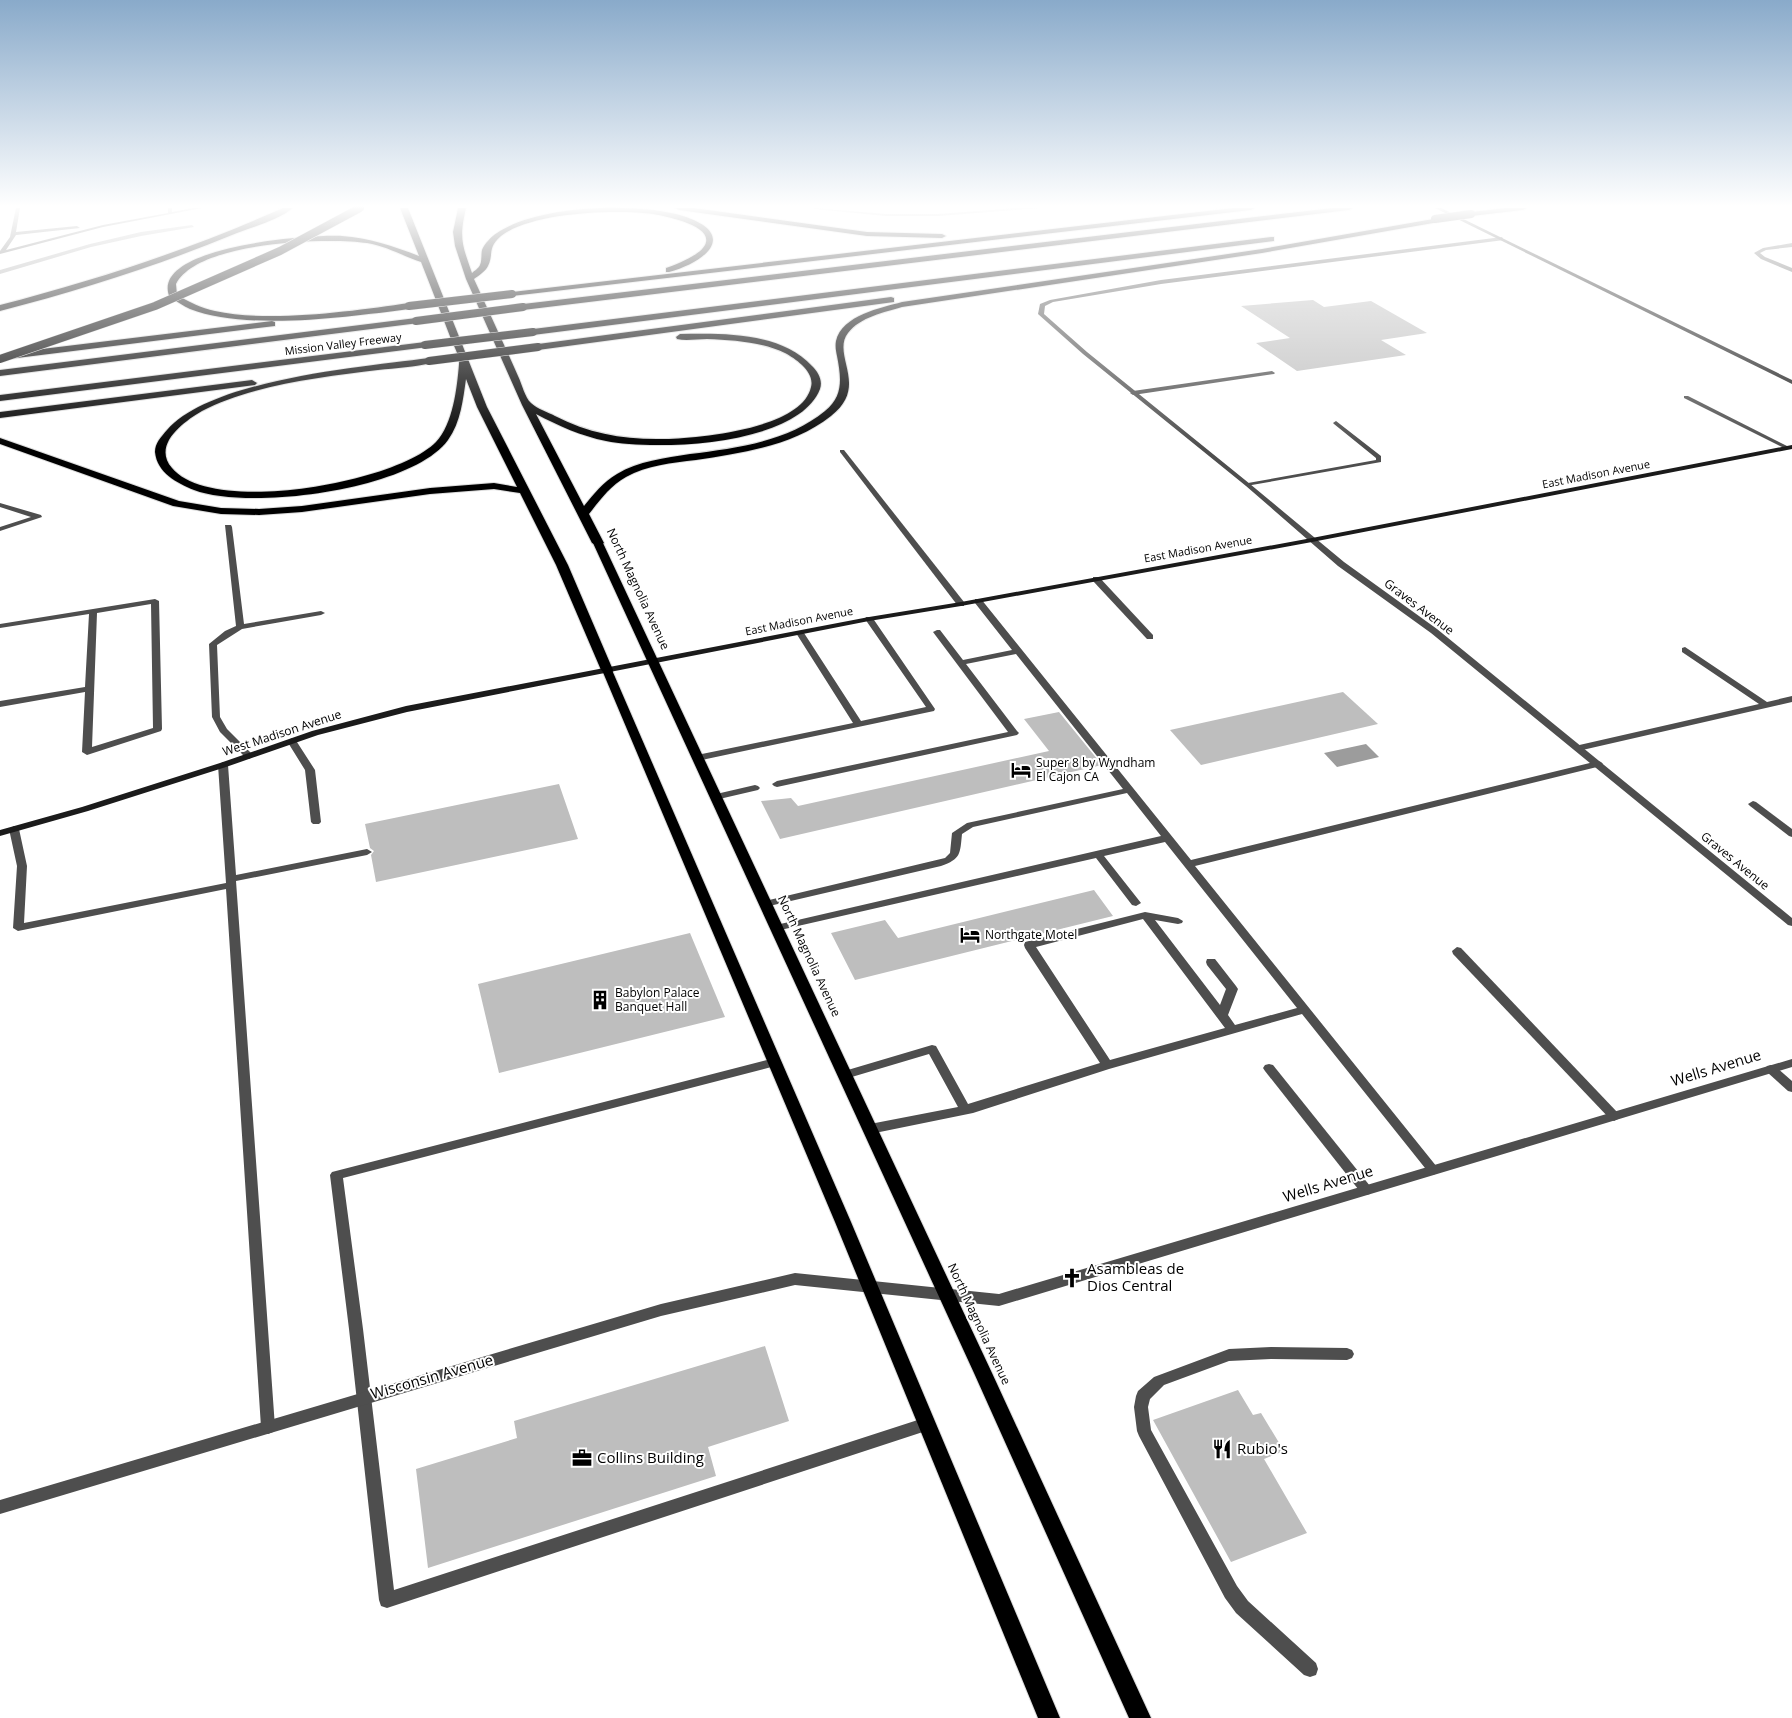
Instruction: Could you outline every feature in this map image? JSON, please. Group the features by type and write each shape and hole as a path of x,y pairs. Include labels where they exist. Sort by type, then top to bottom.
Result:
{"highway":[{"path":"0,308 67,288"},
{"path":"171,288 172,296 191,308 230,316 290,316 374,310"},
{"path":"0,358 155,306 196,288"},
{"path":"435,288 485,413 562,565 607,670"},
{"name":"North Magnolia Avenue","path":"474,288 527,405 598,543"},
{"path":"0,358 561,288"},
{"name":"Mission Valley Freeway","path":"0,373 680,288"},
{"name":"Mission Valley Freeway","path":"0,398 883,288"},
{"path":"0,415 988,288"},
{"path":"583,514 608,485 638,468 667,461 760,445 784,438 818,422 837,407 843,397 847,387 839,347 840,339 847,329 860,320 902,305 1012,288"},
{"path":"527,405 584,432 610,438 644,442 696,441 747,432 786,418 808,401 817,384 816,376 810,367 796,356 778,348 741,339 695,336 554,345"},
{"path":"358,370 273,385 214,402 191,414 176,425 159,446 159,454 173,476 188,484 208,490 247,494 286,494 355,484 391,473 438,446 451,426 464,364"},
{"path":"0,440 177,504 222,511 259,512 302,509 430,491 494,486 525,490"}],"main road":[{"name":"North Magnolia Avenue","path":"598,543 983,1373 1140,1718"},
{"path":"607,670 775,1062 1049,1718"}],"street":[{"name":"Graves Avenue","path":"1126,288 1052,301 1042,305 1041,314 1085,353 1248,485 1341,564 1434,631 1792,923"},
{"path":"1599,288 1792,382"},
{"path":"1133,393 1272,373"},
{"path":"1686,397 1790,448"},
{"path":"1248,485 1379,461 1379,456 1336,424"},
{"name":"East Madison Avenue","path":"607,670 869,619 1312,540 1790,448"},
{"path":"842,451 961,604"},
{"path":"0,505 38,516 0,530"},
{"path":"228,527 240,627"},
{"path":"1096,579 1150,636"},
{"path":"0,626 93,611 155,601 158,729 87,752 93,611"},
{"path":"978,601 1433,1170"},
{"path":"249,756 218,723 213,644 240,627 321,613"},
{"path":"697,758 931,709 869,619"},
{"path":"777,784 1014,733 937,632"},
{"path":"800,633 858,724"},
{"path":"1684,650 1766,705"},
{"path":"960,662 1018,651"},
{"name":"West Madison Avenue","path":"0,833 85,809 223,765 315,733 406,709 607,670"},
{"path":"0,704 89,689"},
{"path":"1578,748 1792,699"},
{"path":"292,741 310,770 316,822"},
{"path":"1188,864 1598,764"},
{"path":"223,765 268,1427"},
{"path":"715,797 755,788"},
{"path":"766,904 949,860 955,854 957,833 970,825 1129,790"},
{"path":"1753,804 1792,834"},
{"path":"14,830 22,866 18,928 367,852"},
{"path":"776,928 1167,838"},
{"path":"1098,854 1136,903"},
{"path":"1145,915 1233,1030"},
{"path":"1107,1065 1028,945 1145,915 1178,921"},
{"path":"1456,951 1614,1116"},
{"path":"1211,962 1232,989 1222,1015"},
{"path":"870,1129 965,1109 1107,1065 1304,1010"},
{"path":"845,1074 932,1049 965,1109"},
{"path":"775,1062 336,1175 387,1600 927,1424"},
{"name":"Wells Avenue","path":"869,1287 999,1300 1792,1063"},
{"path":"1269,1068 1366,1190"},
{"path":"1771,1069 1792,1088"},
{"name":"Wisconsin Avenue","path":"0,1507 661,1310 795,1279 869,1287"},
{"path":"1310,1668 1242,1607 1231,1592 1144,1431 1141,1407 1143,1396 1159,1381 1229,1355 1271,1353 1347,1354"}],"shaded area":[{"path":"1366,744 1379,757 1337,767 1324,753"}],"building":[{"path":"1313,300 1324,307 1371,301 1427,333 1381,340 1406,355 1297,371 1256,343 1290,338 1241,306"},
{"path":"1343,692 1378,724 1201,765 1170,730"},
{"name":"Super 8 by Wyndham El Cajon CA","path":"1059,712 1102,765 780,839 761,801 791,798 798,806 1049,751 1024,719"},
{"path":"559,784 578,839 376,882 371,855 374,851 370,848 365,824"},
{"name":"Northgate Motel","path":"1094,890 1113,916 855,980 831,933 885,920 898,938"},
{"name":"Babylon Palace Banquet Hall","path":"690,933 725,1017 499,1073 478,984"},
{"name":"Collins Building","path":"765,1346 789,1421 708,1447 716,1476 428,1568 416,1469 517,1438 514,1421"},
{"path":"1238,1390 1253,1415 1261,1413 1284,1451 1264,1459 1307,1533 1231,1562 1153,1420"}],"place":[{"name":"Super 8 by Wyndham El Cajon CA","path":"1021,770"},
{"name":"Northgate Motel","path":"970,935"},
{"name":"Babylon Palace Banquet Hall","path":"600,1000"},
{"name":"Asambleas de Dios Central","path":"1072,1278"},
{"name":"Rubio's","path":"1222,1449"},
{"name":"Collins Building","path":"582,1458"}]}
